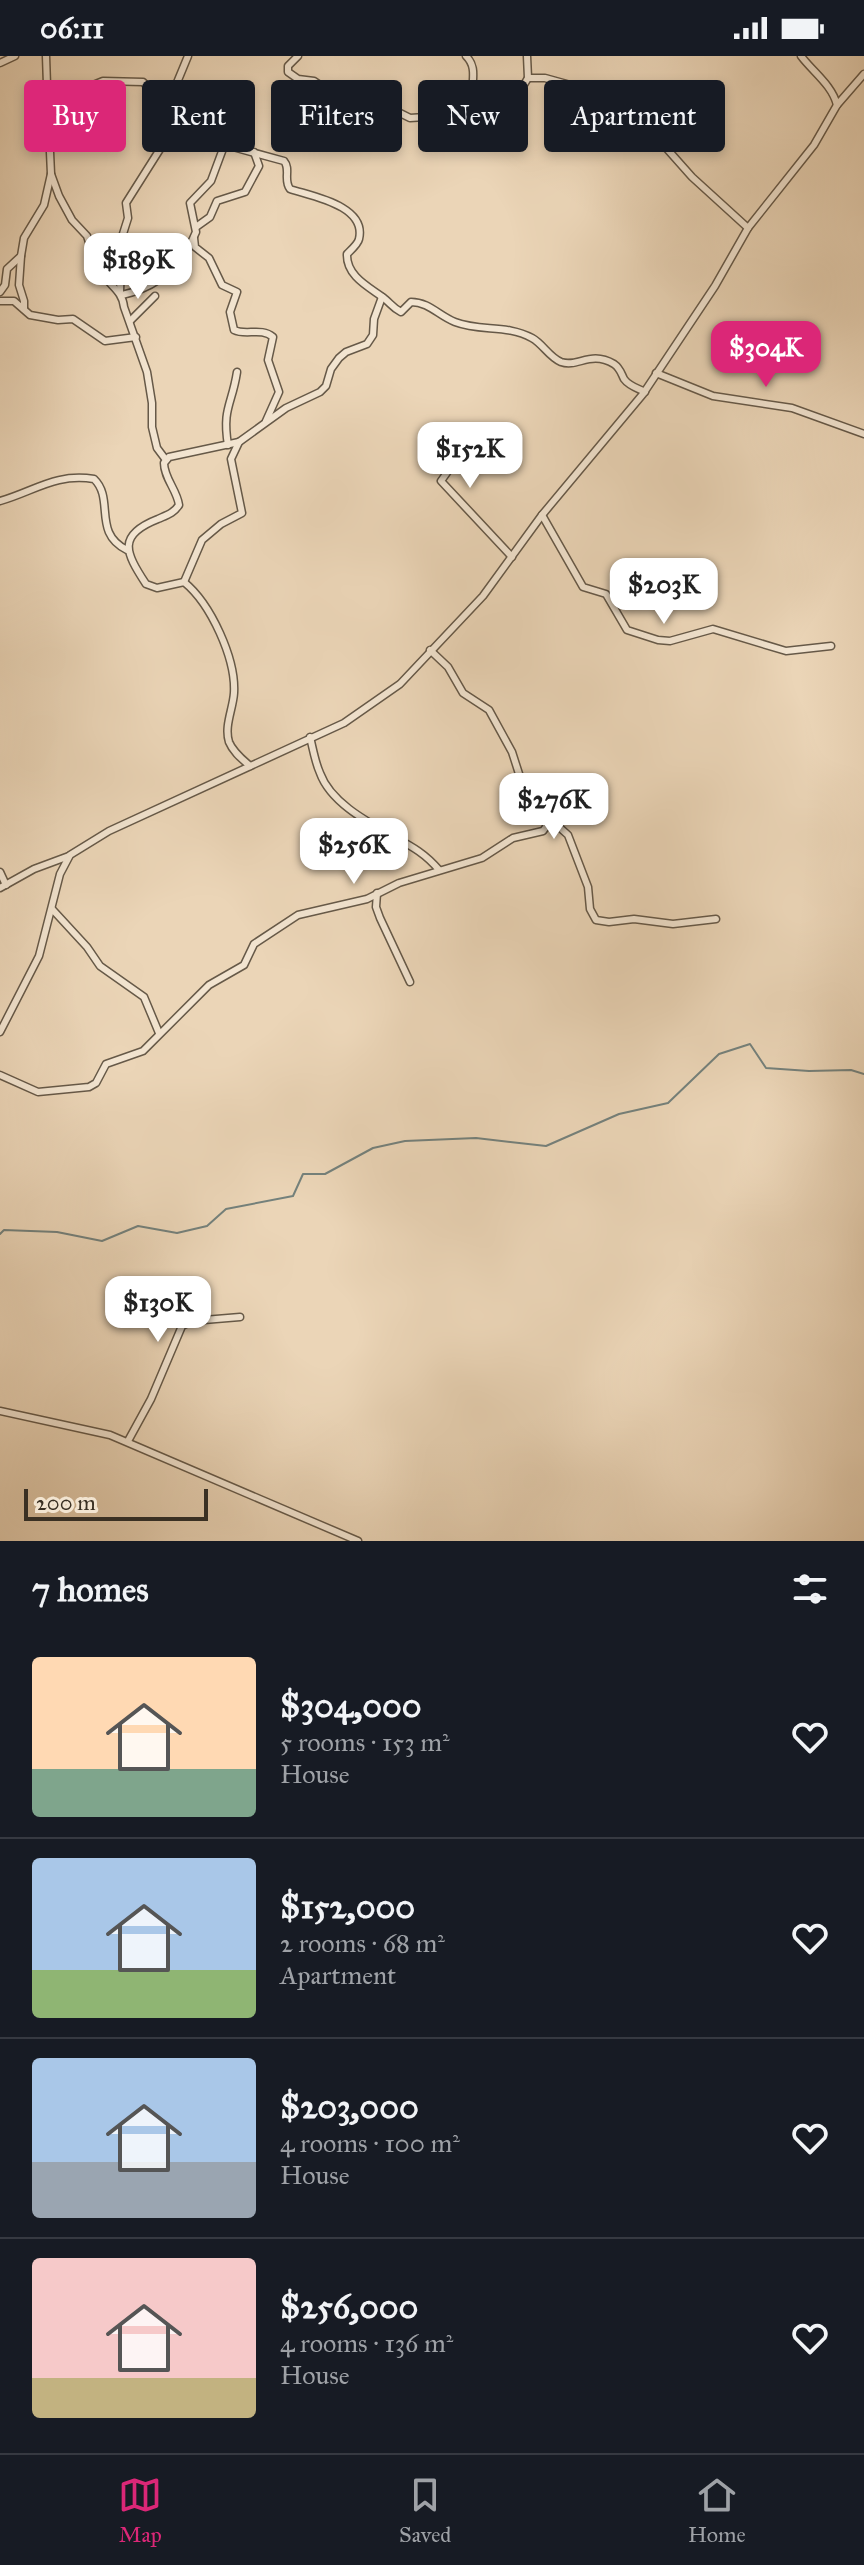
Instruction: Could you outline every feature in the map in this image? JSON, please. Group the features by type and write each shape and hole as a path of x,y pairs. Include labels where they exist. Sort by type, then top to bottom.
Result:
{"street":[{"path":"0,63 15,56"},
{"path":"46,56 47,80"},
{"path":"178,80 188,56"},
{"path":"298,56 288,66 292,77 311,80 339,98 390,107 410,118 418,117"},
{"path":"466,56 475,69 473,80"},
{"path":"527,56 528,78 545,78 592,91 597,111 624,132 649,135 660,141 692,177 748,228"},
{"path":"801,56 814,74 833,91 837,105"},
{"path":"0,872 3,886 70,855 109,831 351,719 400,684 483,596 542,515 645,392 715,286 748,228 814,145 837,105 864,74"},
{"path":"24,309 19,282 21,256 25,236 44,205 51,174 50,152"},
{"path":"158,152 126,203 128,218 122,237 121,293 147,372 157,448 166,460 165,473 174,487 179,505 174,512 146,523 132,533 127,540 127,550 150,587 184,582"},
{"path":"222,152 211,181 190,203 196,227 195,247 209,258 221,283 237,292 230,312 234,330 238,333 260,331 273,337 268,360 279,392 265,423"},
{"path":"196,227 210,217 216,202 245,192 259,166 254,152"},
{"path":"254,152 286,163 290,189 314,194 337,204 355,221 359,239 347,254 347,261 364,286 398,311 403,311 411,302 418,302 465,326 502,327 531,338 563,363 590,357 610,362 631,385 645,392"},
{"path":"51,174 66,208 87,236 94,256 101,263 107,284 121,293 136,292 169,274 194,238"},
{"path":"0,292 5,285 7,269 21,256"},
{"path":"130,321 155,296"},
{"path":"166,460 239,442 286,408 320,392 339,358 370,342 382,297"},
{"path":"0,301 12,300 30,315 73,319 105,341 136,337"},
{"path":"228,445 224,422 237,372"},
{"path":"656,373 713,396 792,408 864,434"},
{"path":"450,441 461,453 441,481 512,557"},
{"path":"184,582 202,540 221,524 242,513 231,459 239,442"},
{"path":"0,501 67,477 94,479 101,488 110,536 115,544 127,550"},
{"path":"542,515 583,587 606,594 632,633 670,641 713,629 786,651 831,646"},
{"path":"184,582 200,601 224,642 231,663 234,690 229,740 250,766"},
{"path":"430,650 448,667 463,693 489,710 512,752 521,780 547,817 571,841 588,887 590,909 596,920 634,919 673,924 716,919"},
{"path":"310,737 320,773 332,794 386,832 427,855 439,870"},
{"path":"0,1075 38,1092 84,1089 96,1083 106,1064 143,1051 209,985 244,965 256,943 298,915 367,899 439,870 482,858 513,838 543,831 547,817"},
{"path":"0,1032 39,956 60,874 70,855"},
{"path":"377,893 376,907 380,918 410,982"},
{"path":"52,909 100,966 144,997 159,1033"},
{"path":"128,1441 182,1326 192,1321 240,1317"},
{"path":"0,1411 90,1429 128,1441 358,1541"}],"waterway":[{"path":"0,1234 4,1230 57,1232 102,1241 138,1226 177,1233 207,1226 226,1209 293,1196 303,1174 325,1174 373,1148 405,1141 476,1138 546,1146 619,1114 668,1103 719,1054 750,1044 766,1068 851,1070 864,1074"}]}
